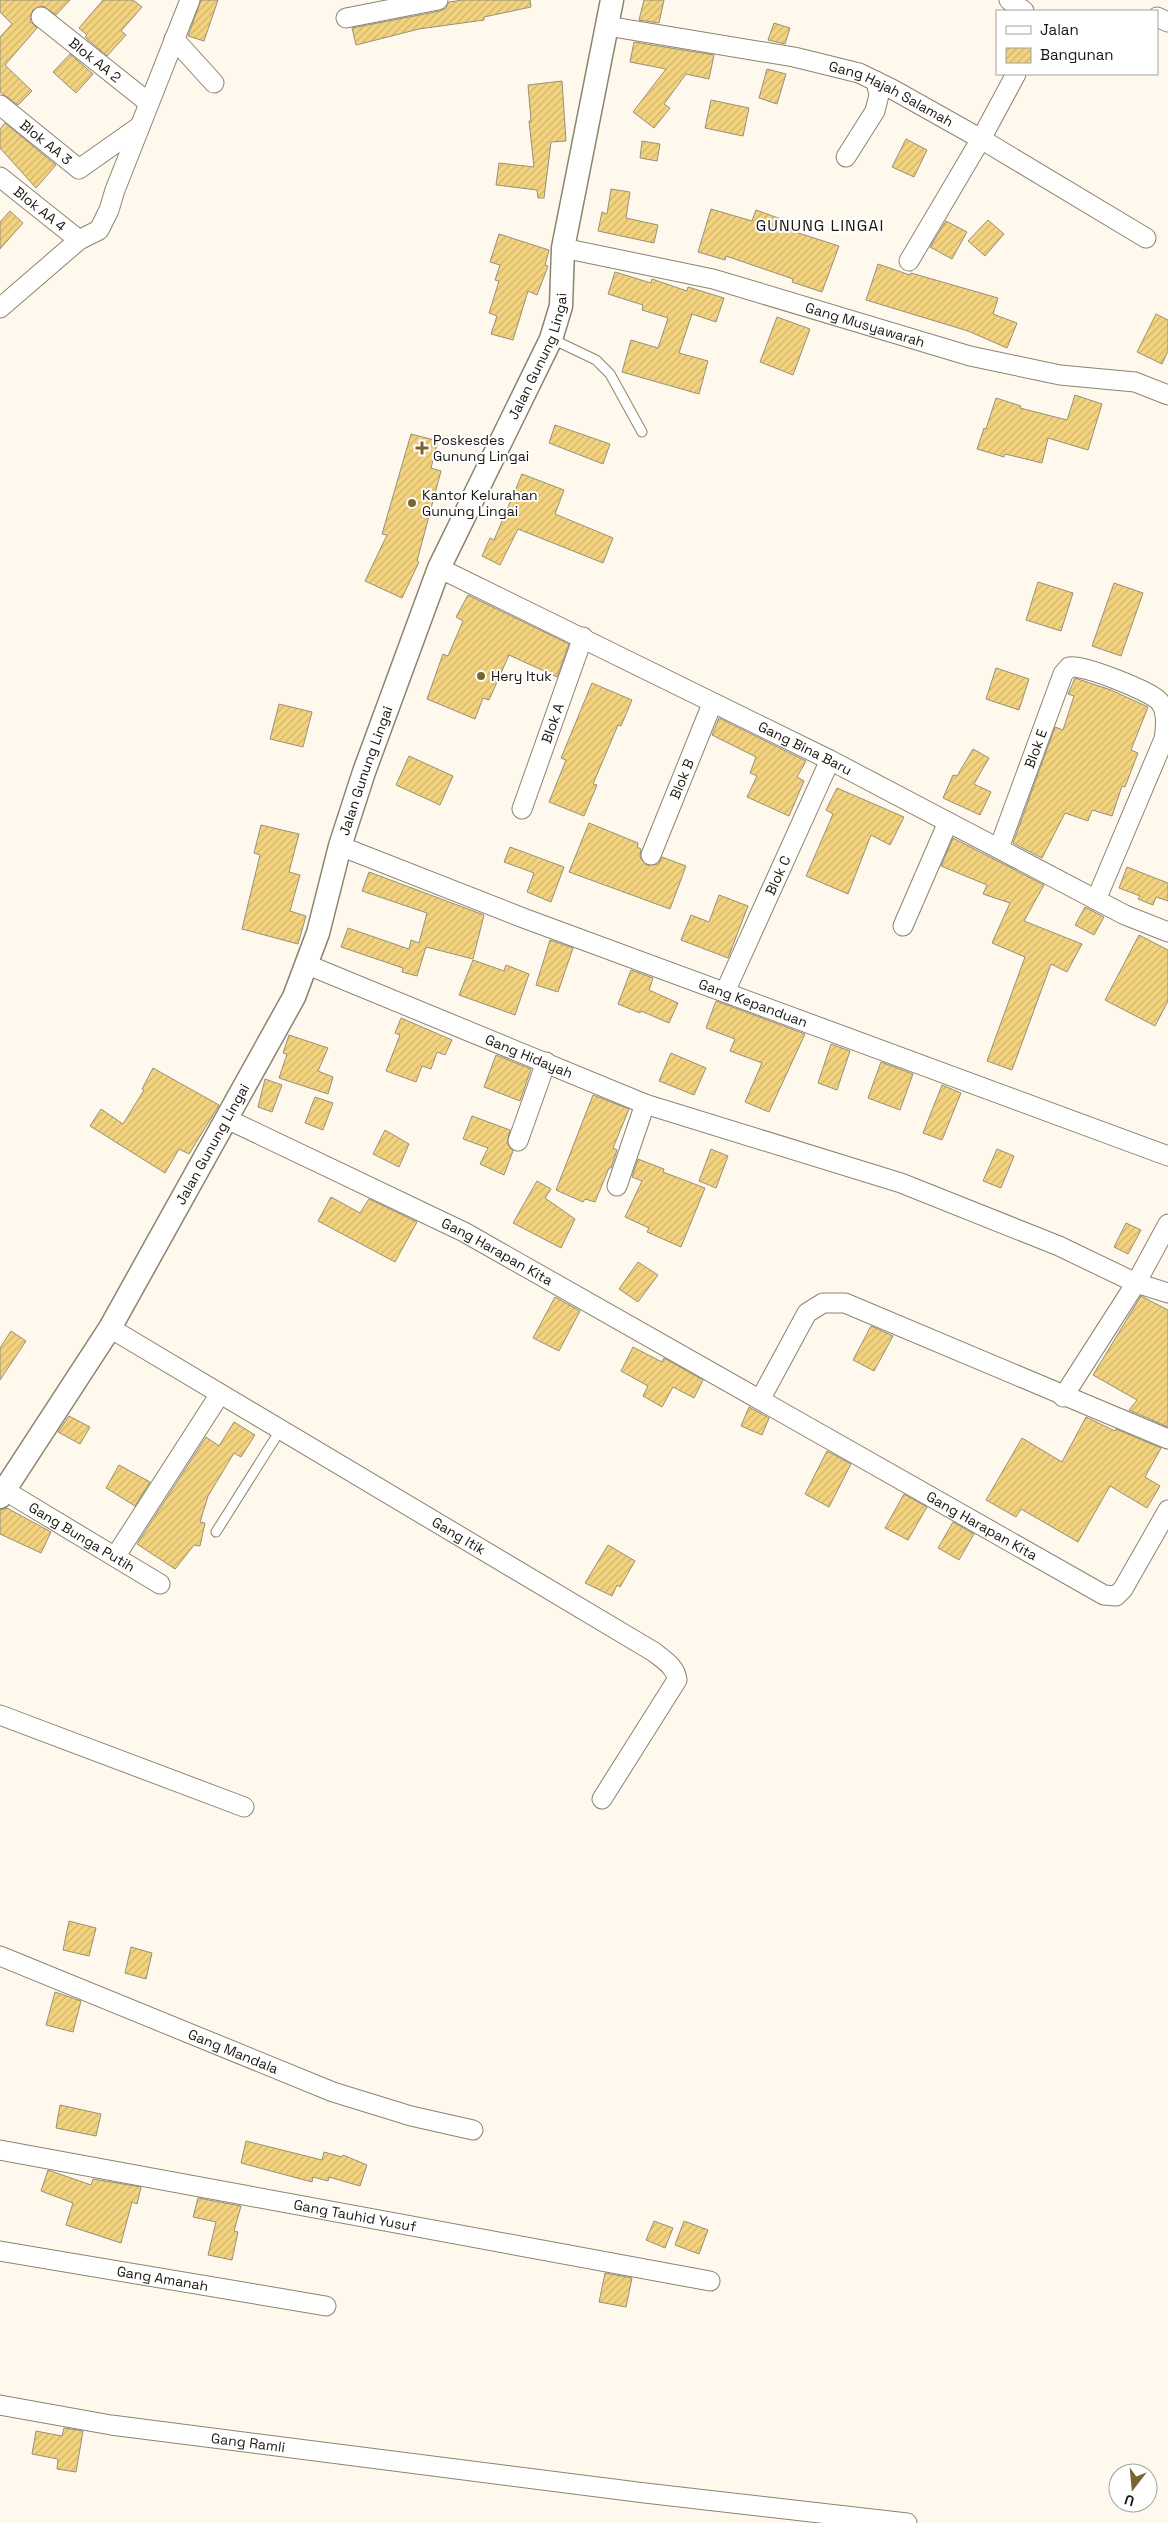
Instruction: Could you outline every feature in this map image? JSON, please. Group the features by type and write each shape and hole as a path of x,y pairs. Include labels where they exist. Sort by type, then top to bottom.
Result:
{"street":[{"path":"0,308 79,240 99,230 109,210 190,0"},
{"path":"346,18 438,0"},
{"name":"Jalan Gunung Lingai","path":"2,1493 110,1328 294,997 308,965 340,846 364,772 439,568 552,339 561,306 563,248 612,0"},
{"path":"1009,0 1023,10"},
{"name":"Blok AA 2","path":"42,17 149,103"},
{"name":"Gang Hajah Salamah","path":"607,26 794,57 859,73 981,140 1146,238"},
{"path":"174,39 214,83"},
{"path":"909,261 981,140 1015,75"},
{"path":"846,157 875,111 879,95 876,82"},
{"name":"Blok AA 3","path":"0,105 79,169 140,126"},
{"name":"Blok AA 4","path":"0,177 79,240"},
{"name":"Gang Musyawarah","path":"563,248 713,279 970,356 1060,375 1135,382 1168,395"},
{"name":"Gang Bina Baru","path":"439,568 583,637 712,704 830,760 1125,915 1168,932"},
{"name":"Blok A","path":"522,809 583,637"},
{"name":"Blok E","path":"999,848 1063,674 1068,667 1086,668 1148,693 1160,702 1165,714 1166,727 1164,739 1096,900"},
{"name":"Blok B","path":"651,855 712,704"},
{"name":"Blok C","path":"725,992 830,760"},
{"path":"903,926 948,822"},
{"name":"Gang Kepanduan","path":"340,846 526,919 1168,1156"},
{"name":"Gang Hidayah","path":"308,965 645,1104 753,1139 901,1183 1059,1246 1136,1282 1168,1293"},
{"path":"518,1141 546,1062"},
{"path":"617,1186 645,1104"},
{"name":"Gang Harapan Kita","path":"227,1119 464,1232 761,1398 1104,1595 1116,1596 1124,1589 1168,1510"},
{"path":"1063,1397 1136,1282 1168,1224"},
{"path":"761,1398 807,1313 823,1303 845,1304 1063,1397 1168,1439"},
{"name":"Gang Itik","path":"110,1328 646,1647 669,1664 676,1673 677,1680 602,1799"},
{"path":"115,1557 220,1394"},
{"name":"Gang Bunga Putih","path":"2,1493 160,1584"},
{"path":"0,1715 244,1807"},
{"name":"Gang Mandala","path":"0,1956 333,2092 411,2116 473,2130"},
{"name":"Gang Tauhid Yusuf","path":"0,2150 710,2281"},
{"name":"Gang Amanah","path":"0,2251 326,2306"},
{"name":"Gang Ramli","path":"0,2405 111,2425 645,2493 906,2523"}],"lane":[{"path":"552,339 596,360 610,374 642,432"},
{"path":"216,1532 281,1430"}],"building":[{"path":"0,0 70,0 56,15 43,6 33,10 30,21 37,28 5,65 32,91 18,105 0,92 0,37 12,24 0,12"},
{"path":"103,0 133,0 142,7 121,31 126,35 107,56 85,37 87,35 79,28"},
{"path":"201,0 218,0 204,41 188,36"},
{"path":"463,0 530,0 531,7 484,17 484,20 419,29 356,45 352,28 440,11 446,8 449,2"},
{"path":"644,0 664,0 659,23 639,20"},
{"path":"774,23 790,28 785,44 768,40"},
{"path":"634,42 714,55 709,79 686,74 664,104 670,108 654,128 633,112 666,69 630,62"},
{"path":"70,54 93,74 76,93 53,72"},
{"path":"767,69 786,74 777,104 759,98"},
{"path":"562,81 566,141 551,142 544,198 538,198 537,190 496,185 499,163 534,167 529,121 531,121 528,85"},
{"path":"711,100 749,108 743,136 705,128"},
{"path":"5,123 56,165 36,188 0,148 0,129"},
{"path":"906,139 927,150 914,177 892,167"},
{"path":"642,141 660,144 657,161 640,158"},
{"path":"611,189 630,192 626,218 658,225 654,243 598,231 602,212 607,214"},
{"path":"711,209 752,221 756,210 792,223 789,230 839,246 822,292 792,282 793,279 726,256 725,260 698,252"},
{"path":"10,211 23,223 0,249 0,222"},
{"path":"988,220 1004,234 985,256 968,241"},
{"path":"946,221 967,232 952,259 930,247"},
{"path":"499,234 549,250 545,265 548,266 537,295 528,291 513,340 491,334 497,316 489,313 499,281 495,280 500,265 490,262"},
{"path":"878,264 910,275 911,273 998,298 993,314 1017,323 1007,348 968,331 866,300"},
{"path":"615,272 651,283 652,279 687,291 688,287 724,298 716,322 692,314 679,353 708,361 699,394 622,372 631,340 658,348 668,318 642,310 643,305 608,294"},
{"path":"1156,314 1168,320 1168,351 1162,364 1137,352"},
{"path":"777,317 810,329 793,375 760,362"},
{"path":"1075,395 1102,404 1088,450 1048,438 1042,463 1005,454 1004,457 977,449 996,398 1021,406 1020,408 1067,420"},
{"path":"555,425 610,444 603,464 549,443"},
{"path":"411,434 438,441 431,468 441,471 417,561 419,562 402,598 365,581 387,535 382,534"},
{"path":"522,474 564,490 555,514 613,538 603,563 518,529 500,565 482,556 490,538 494,540"},
{"path":"1038,582 1073,593 1061,631 1026,620"},
{"path":"1114,583 1143,593 1121,656 1092,646"},
{"path":"468,595 569,644 557,677 509,655 489,700 483,698 475,719 427,699 443,654 448,656 463,621 456,617"},
{"path":"996,668 1029,679 1019,710 986,699"},
{"path":"1075,678 1111,690 1148,707 1131,750 1138,753 1125,787 1122,786 1112,816 1092,810 1088,821 1065,813 1042,858 1013,843 1055,727 1063,730 1074,696 1068,694"},
{"path":"592,683 632,700 621,726 618,725 593,784 597,785 584,816 549,802 566,760 561,758"},
{"path":"279,704 312,712 303,747 270,739"},
{"path":"719,718 806,761 797,777 804,781 789,816 747,797 757,776 750,773 756,757 712,735"},
{"path":"973,749 989,758 974,784 991,792 980,815 943,798 953,775 957,776"},
{"path":"409,756 453,776 440,805 396,785"},
{"path":"837,788 904,817 890,845 871,835 848,894 806,876 833,814 826,810"},
{"path":"589,823 638,843 637,847 641,849 640,857 646,865 658,864 662,857 686,866 670,909 569,872"},
{"path":"261,825 299,834 289,872 300,875 290,911 306,916 298,944 242,929 260,855 254,853"},
{"path":"953,838 1044,885 1024,921 1082,944 1067,972 1051,964 1012,1070 987,1061 1025,957 992,943 1010,903 983,894 987,885 941,866"},
{"path":"510,847 564,867 551,902 527,892 534,873 504,862"},
{"path":"1127,867 1168,883 1168,901 1156,897 1153,905 1138,899 1140,896 1119,888"},
{"path":"369,872 484,915 473,959 426,947 417,976 402,972 403,968 341,947 348,928 409,949 411,940 419,943 427,913 362,891"},
{"path":"719,895 748,906 728,958 681,940 691,915 709,922"},
{"path":"1085,907 1104,917 1094,935 1075,925"},
{"path":"1139,935 1168,950 1168,1001 1155,1026 1105,1000"},
{"path":"550,940 573,948 558,992 536,985"},
{"path":"473,960 504,971 506,965 529,974 515,1015 459,995"},
{"path":"631,970 653,978 649,990 678,1003 669,1023 618,1004"},
{"path":"716,1001 805,1034 769,1112 745,1102 762,1063 730,1051 735,1039 706,1028"},
{"path":"401,1018 452,1040 445,1055 437,1052 431,1069 422,1066 416,1082 386,1071 400,1035 395,1033"},
{"path":"289,1035 328,1048 318,1071 333,1077 328,1094 279,1078 287,1054 283,1053"},
{"path":"831,1044 850,1051 837,1090 818,1083"},
{"path":"671,1053 706,1068 694,1095 659,1081"},
{"path":"496,1055 531,1069 520,1101 484,1087"},
{"path":"881,1062 913,1074 900,1110 868,1098"},
{"path":"153,1068 219,1105 189,1154 179,1149 165,1173 90,1126 101,1109 123,1124 144,1090 142,1089"},
{"path":"265,1079 282,1085 272,1112 258,1107"},
{"path":"942,1085 961,1093 942,1140 923,1133"},
{"path":"593,1095 629,1109 613,1148 617,1150 611,1168 609,1168 595,1202 585,1199 583,1202 556,1190"},
{"path":"315,1097 333,1103 323,1130 305,1123"},
{"path":"472,1116 510,1130 507,1143 513,1151 504,1175 480,1164 488,1148 463,1139"},
{"path":"385,1130 409,1144 399,1167 373,1154"},
{"path":"711,1149 728,1156 716,1188 699,1181"},
{"path":"997,1149 1014,1156 1001,1188 983,1181"},
{"path":"638,1159 664,1169 663,1172 705,1188 681,1247 647,1232 649,1228 625,1217 642,1181 632,1177"},
{"path":"537,1181 551,1189 545,1198 575,1219 561,1248 513,1223"},
{"path":"331,1197 360,1213 369,1199 417,1222 395,1262 318,1221"},
{"path":"1126,1223 1141,1230 1128,1254 1114,1247"},
{"path":"638,1262 658,1275 638,1302 619,1289"},
{"path":"1141,1296 1168,1310 1168,1427 1129,1410 1137,1400 1093,1375"},
{"path":"555,1297 580,1311 559,1351 533,1338"},
{"path":"871,1326 893,1336 874,1371 853,1360"},
{"path":"11,1331 26,1341 0,1380 0,1348"},
{"path":"633,1347 662,1362 664,1358 703,1380 694,1398 673,1387 662,1407 643,1396 648,1386 621,1371"},
{"path":"749,1407 769,1418 762,1435 741,1426"},
{"path":"69,1416 90,1427 80,1444 58,1432"},
{"path":"1086,1417 1115,1431 1116,1429 1161,1448 1145,1477 1160,1486 1147,1508 1110,1486 1078,1542 1021,1509 1016,1517 986,1500 1022,1438 1062,1462"},
{"path":"234,1422 255,1435 241,1457 234,1453 208,1496 200,1522 205,1523 200,1546 194,1545 175,1569 137,1544 206,1437 219,1446"},
{"path":"827,1451 851,1464 829,1507 805,1494"},
{"path":"119,1465 150,1482 135,1506 106,1488"},
{"path":"904,1494 927,1507 908,1540 885,1528"},
{"path":"7,1508 51,1532 41,1553 0,1534 0,1510"},
{"path":"953,1522 974,1534 959,1560 938,1548"},
{"path":"608,1545 635,1561 620,1587 617,1585 612,1596 585,1583"},
{"path":"69,1921 96,1928 89,1956 63,1950"},
{"path":"131,1947 152,1953 146,1979 125,1973"},
{"path":"55,1992 81,2001 73,2032 46,2025"},
{"path":"60,2105 101,2114 96,2136 56,2128"},
{"path":"246,2141 322,2160 324,2152 342,2157 343,2155 367,2165 360,2186 329,2177 328,2181 313,2177 312,2182 241,2163"},
{"path":"48,2170 91,2185 93,2179 141,2187 137,2204 132,2202 121,2243 66,2225 73,2203 41,2191"},
{"path":"198,2198 241,2206 234,2231 238,2232 232,2260 208,2255 216,2222 193,2217"},
{"path":"654,2221 673,2228 665,2248 646,2240"},
{"path":"684,2221 708,2230 699,2254 675,2245"},
{"path":"605,2273 632,2278 626,2307 599,2302"},
{"path":"64,2428 83,2431 76,2472 57,2469 58,2459 32,2454 36,2431 62,2436"}],"place":[{"name":"Poskesdes Gunung Lingai","path":"422,448"},
{"name":"Kantor Kelurahan Gunung Lingai","path":"412,503"},
{"name":"Hery Ituk","path":"481,676"}],"district":[{"name":"GUNUNG LINGAI","path":"820,225"}]}
